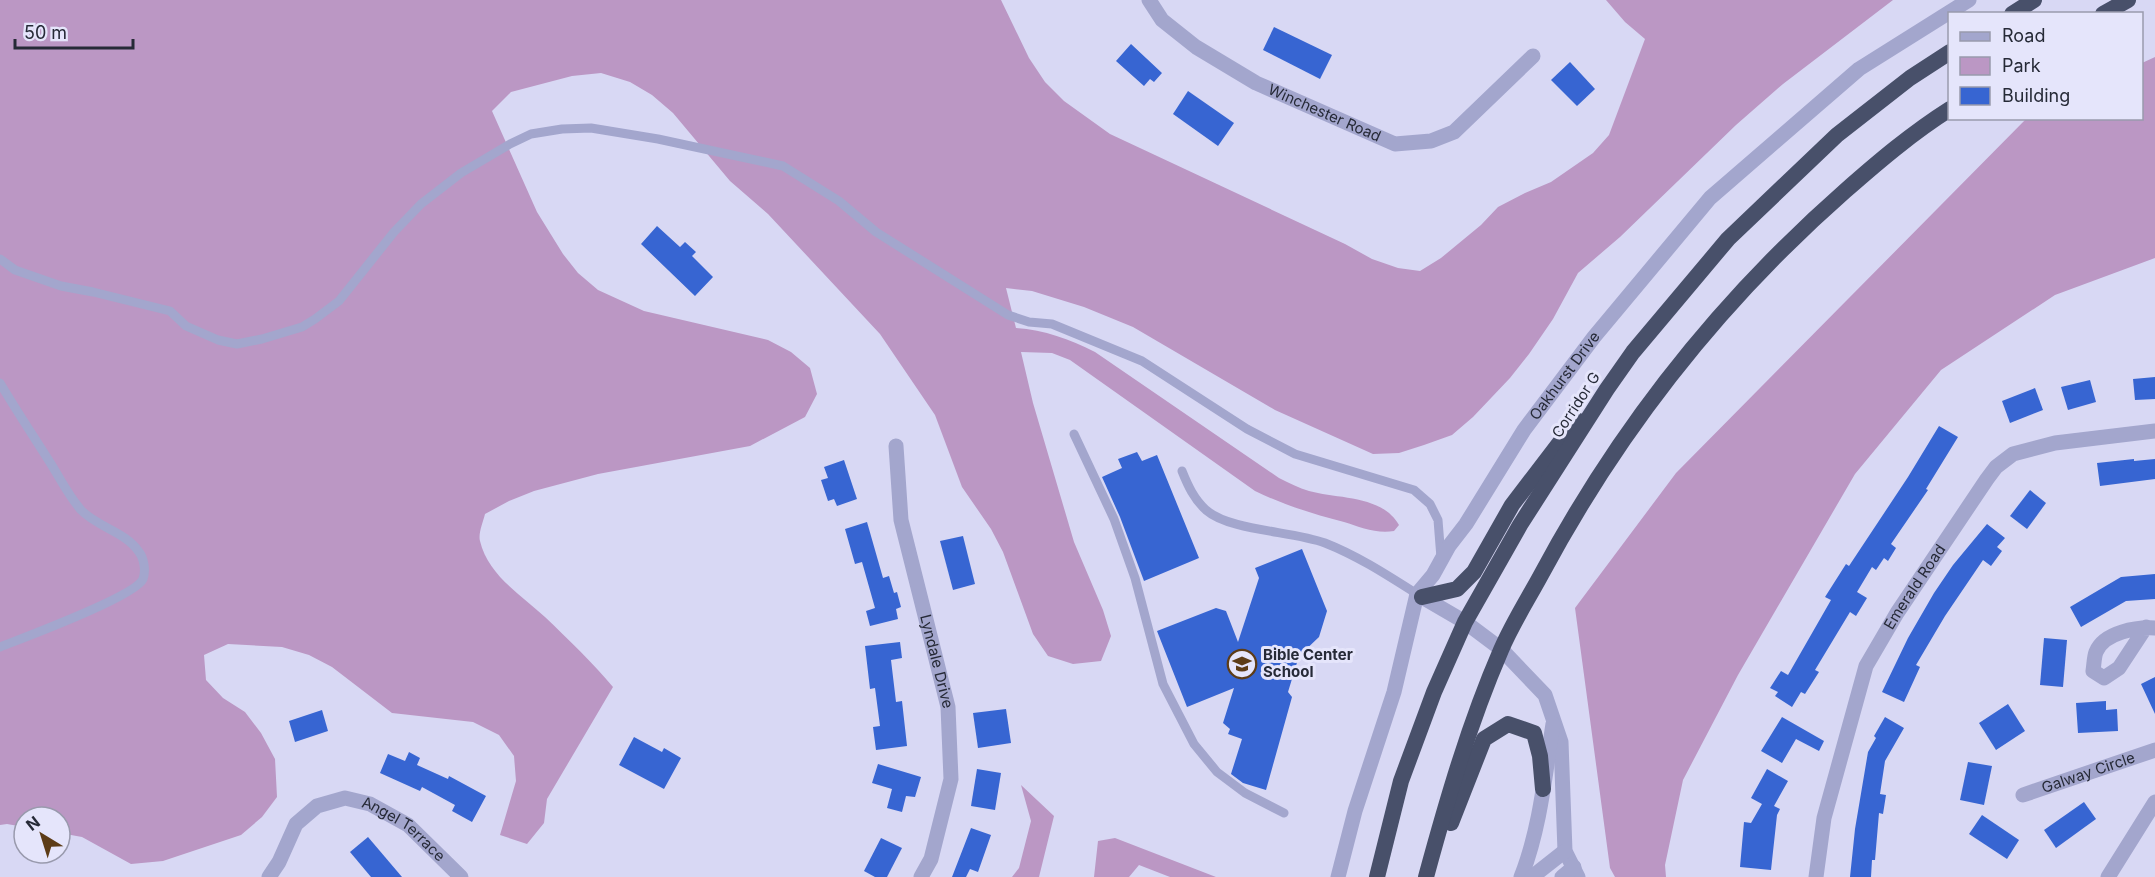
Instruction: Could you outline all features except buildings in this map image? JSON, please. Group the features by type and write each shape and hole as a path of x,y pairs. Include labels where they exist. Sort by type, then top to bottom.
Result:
{"highway":[{"path":"2015,12 2034,0"},
{"path":"2107,12 2128,0"},
{"name":"Corridor G","path":"1377,877 1401,781 1434,693 1465,622 1520,525 1607,389 1633,352 1728,239 1837,135 1910,78 1948,53"},
{"path":"1428,877 1453,782 1501,649 1575,513 1617,447 1675,370 1740,293 1803,228 1866,173 1948,111"},
{"path":"1420,595 1457,590 1474,572 1512,505 1568,430 1607,389"},
{"path":"1428,877 1484,739 1508,724 1534,733 1540,756 1543,789"}],"street":[{"name":"Winchester Road","path":"1149,0 1162,20 1187,40 1256,83 1395,144 1431,141 1454,132 1533,56"},
{"name":"Oakhurst Drive","path":"1950,12 1969,0"},
{"name":"Oakhurst Drive","path":"1338,877 1355,811 1394,692 1420,595 1531,421 1594,337 1710,198 1859,69 1948,13"},
{"name":"Emerald Road","path":"1816,877 1824,818 1866,666 1897,613 1996,467 2013,454 2055,443 2155,431"},
{"name":"Lyndale Drive","path":"896,446 896,474 901,520 948,707 951,779 931,859 921,877"},
{"path":"1420,595 1465,622 1501,649 1545,695 1561,742 1565,851 1571,874"},
{"path":"1521,877 1528,858 1543,789 1554,721"},
{"name":"Galway Circle","path":"2023,795 2155,750"},
{"name":"Angel Terrace","path":"269,877 279,862 296,824 317,806 345,798 370,804 408,825 461,877"},
{"path":"2108,877 2155,802"},
{"path":"1532,877 1565,851"}],"lane":[{"path":"0,259 15,270 61,286 170,311 186,326 218,340 237,344 302,327 315,319 339,301 394,232 421,204 461,173 510,144 531,134 562,129 591,128 658,139 783,166 839,201 876,231 1008,315 1029,322 1053,324 1142,361 1247,429 1295,454 1414,490 1430,504 1438,520 1441,561"},
{"path":"0,383 55,471 63,488 83,512 130,542 140,553 144,565 143,579 135,588 104,604 0,647"},
{"path":"1074,434 1114,519 1135,578 1163,684 1194,744 1217,772 1245,793 1284,813"},
{"path":"1182,471 1190,491 1207,511 1233,523 1324,543 1370,564 1420,595"}],"green space":[{"path":"0,0 1001,0 1029,58 1045,82 1064,101 1110,134 1345,244 1372,259 1398,268 1420,271 1441,258 1481,225 1498,207 1551,182 1593,153 1609,135 1645,39 1625,22 1606,0 1893,0 1783,84 1736,125 1620,237 1578,273 1553,319 1510,378 1473,417 1452,435 1424,445 1399,453 1373,454 1275,410 1133,327 1084,307 1032,291 1006,288 1016,328 1057,336 1095,352 1279,478 1320,494 1371,503 1391,515 1399,525 1394,531 1368,530 1299,509 1255,491 1070,360 1052,353 1021,352 1033,403 1074,542 1103,610 1111,636 1101,661 1073,664 1048,656 1033,634 1003,552 991,529 962,487 935,415 880,334 768,214 730,181 673,113 652,95 630,82 601,73 572,76 511,92 492,111 537,212 563,254 578,273 598,290 644,311 768,340 791,352 810,368 817,394 805,417 750,446 598,474 534,491 485,514 480,538 490,564 506,584 563,634 613,687 547,799 544,823 527,844 500,835 516,781 514,756 499,735 473,722 392,713 332,667 309,655 282,647 228,644 204,655 206,680 223,698 245,712 261,733 275,759 277,797 262,817 241,835 163,861 131,864 82,837 72,835 72,805 12,805 12,825 0,825"},
{"path":"2155,57 2155,258 2055,295 1941,370 1855,474 1738,675 1683,780 1665,865 1666,877 1615,877 1610,868 1575,608 1676,473 2025,120 2143,120 2143,63"},
{"path":"1021,785 1054,816 1039,877 1012,877 1019,868 1031,821"},
{"path":"1115,838 1216,877 1170,877 1139,865 1129,877 1094,877 1098,841"}],"place":[{"name":"Bible Center School","path":"1242,664"}]}
